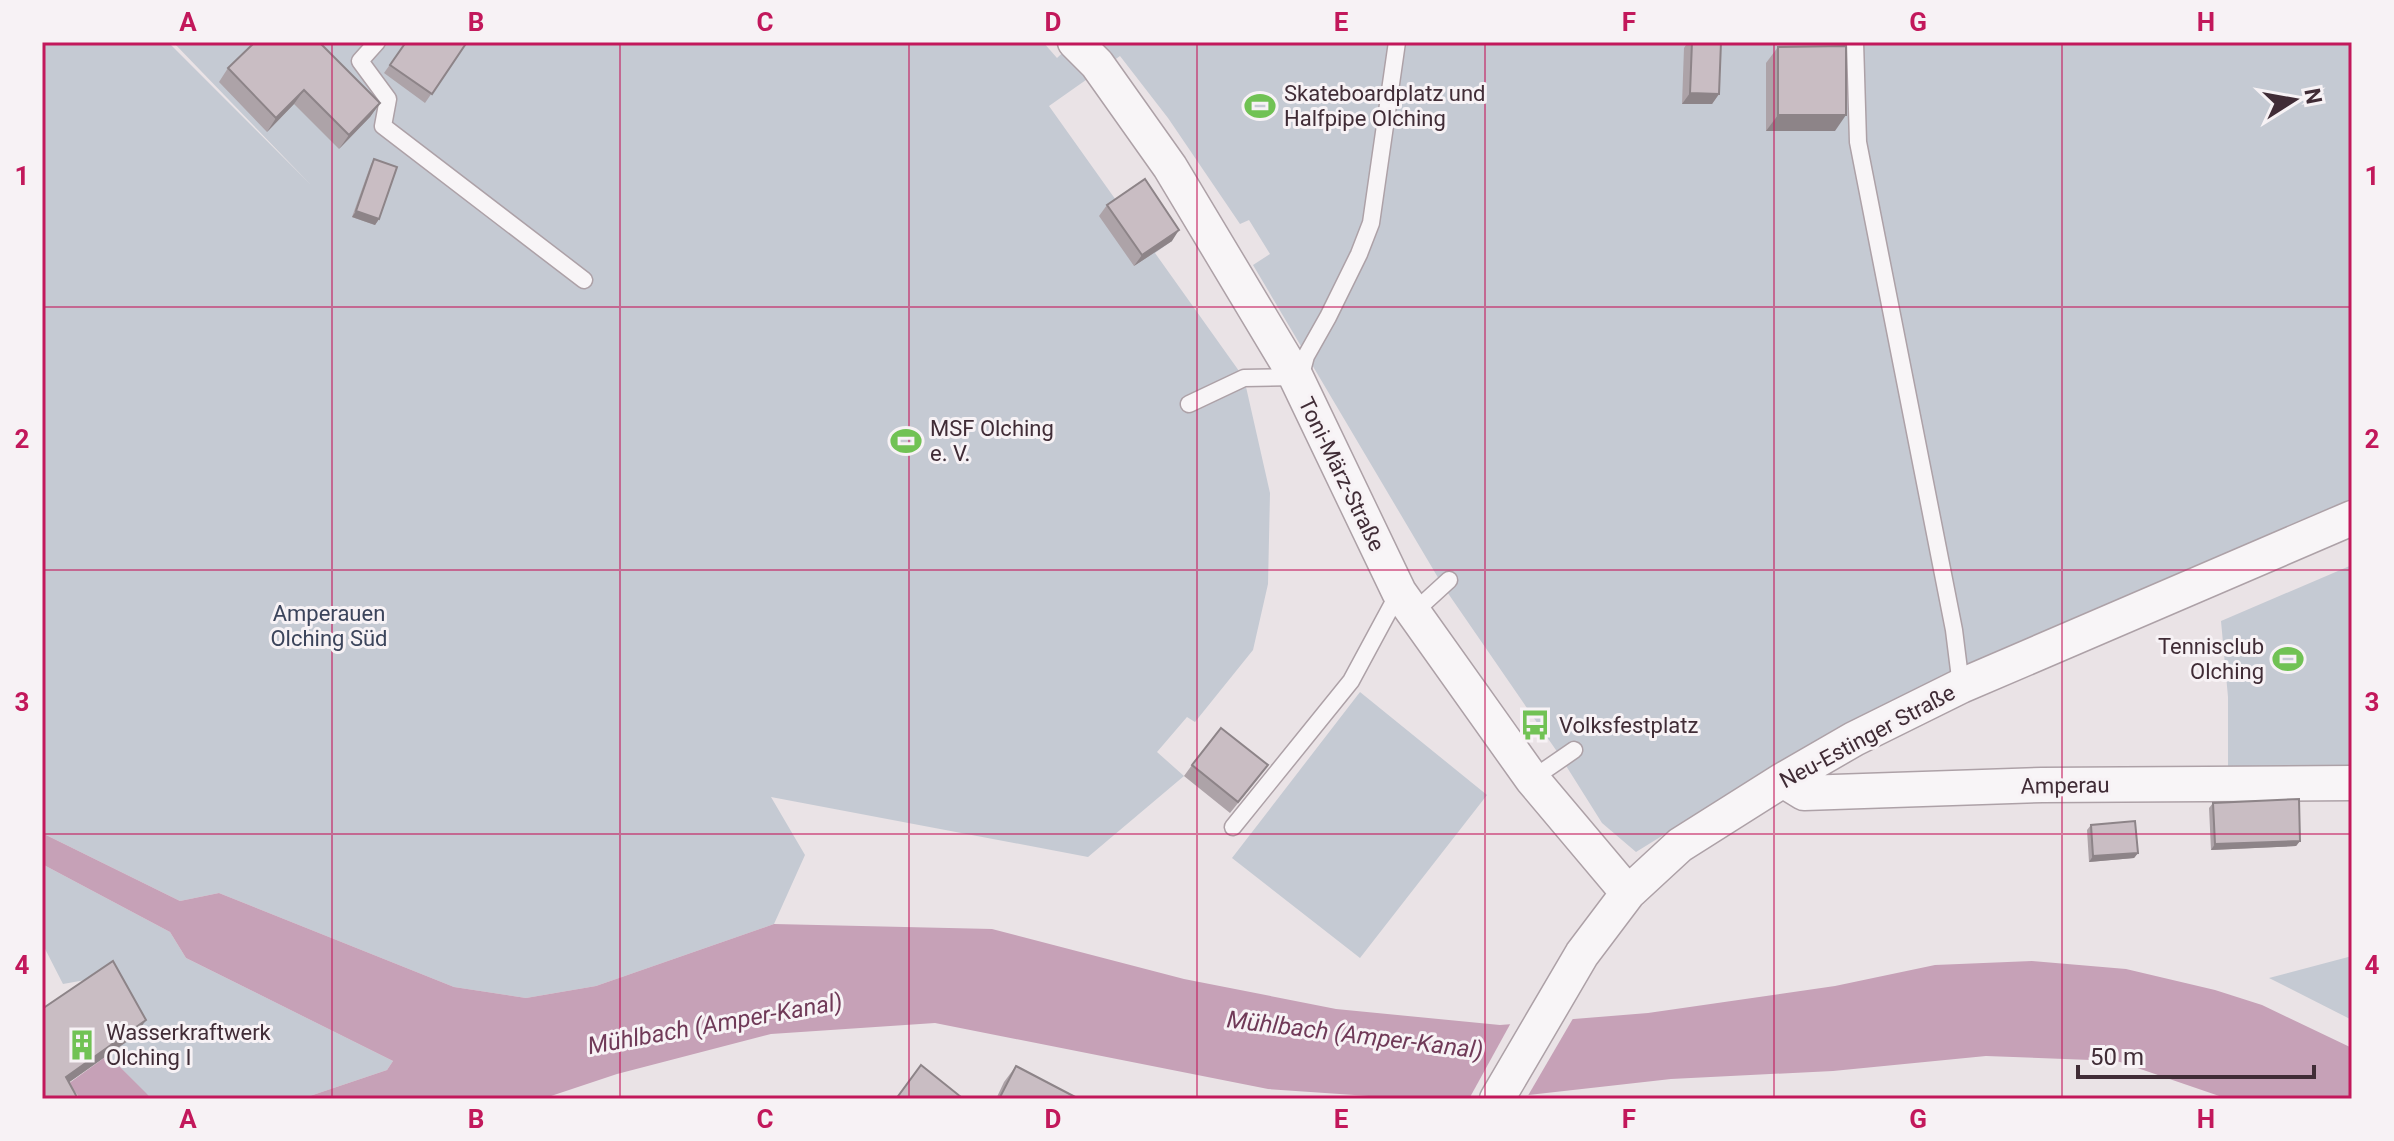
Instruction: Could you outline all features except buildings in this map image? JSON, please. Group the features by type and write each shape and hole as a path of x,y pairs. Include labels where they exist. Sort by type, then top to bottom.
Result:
{"street":[{"name":"Toni-März-Straße","path":"1075,42 1097,64 1170,167 1296,377 1407,602 1532,779 1628,893"},
{"name":"Neu-Estinger Straße","path":"1497,1099 1582,954 1628,893 1680,845 1854,739 1961,686 2352,518"},
{"name":"Amperau","path":"1783,780 1804,793 2042,785 2352,783"}],"lane":[{"path":"377,42 360,61 388,99 383,126 584,280"},
{"path":"1189,404 1244,378 1296,377 1302,371 1306,356 1341,292 1371,223 1397,42"},
{"path":"1855,42 1858,142 1954,630 1961,686"},
{"path":"1233,827 1351,681 1407,602 1449,580"},
{"path":"1532,779 1574,750"}],"green space":[{"name":"Amperauen Olching Süd","path":"42,42 168,42 311,185 173,42 1043,42 1057,58 1074,42 2352,42 2352,506 2005,653 1835,729 1636,852 1602,823 1558,753 1443,586 1253,265 1270,254 1249,220 1240,224 1168,118 1120,56 1049,106 1118,203 1137,190 1172,241 1155,253 1244,378 1270,493 1268,584 1253,650 1195,722 1187,717 1157,752 1184,776 1088,857 771,797 805,855 774,924 596,986 526,998 454,987 219,893 180,901 42,833"},
{"name":"Tennisclub Olching","path":"2352,565 2352,778 2228,774 2228,697 2221,621"},
{"path":"1360,692 1487,795 1360,958 1232,858"},
{"path":"42,864 170,932 186,958 393,1061 387,1070 301,1099 151,1099 108,1055 102,977 63,984 42,943"},
{"path":"2352,956 2352,1020 2269,978"}],"water":[{"name":"Mühlbach (Amper-Kanal)","path":"42,833 180,901 219,893 454,987 526,998 596,986 774,924 992,929 1184,979 1336,1009 1500,1025 1648,1013 1835,986 1935,965 2032,961 2126,969 2215,990 2262,1005 2352,1048 2352,1099 2228,1099 2117,1061 1986,1056 1833,1071 1671,1079 1493,1099 1413,1099 1268,1089 935,1023 771,1034 617,1074 542,1099 301,1099 387,1070 393,1061 186,958 170,932 42,864"},
{"path":"108,1055 151,1099 81,1099 68,1084"}],"pier":[{"path":"1575,1015 1526,1099 1469,1099 1513,1019"}],"place":[{"name":"Skateboardplatz und Halfpipe Olching","path":"1260,106"},
{"name":"MSF Olching e. V.","path":"906,441"},
{"name":"Tennisclub Olching","path":"2288,659"},
{"name":"Volksfestplatz","path":"1535,725"},
{"name":"Wasserkraftwerk Olching I","path":"82,1045"}]}
